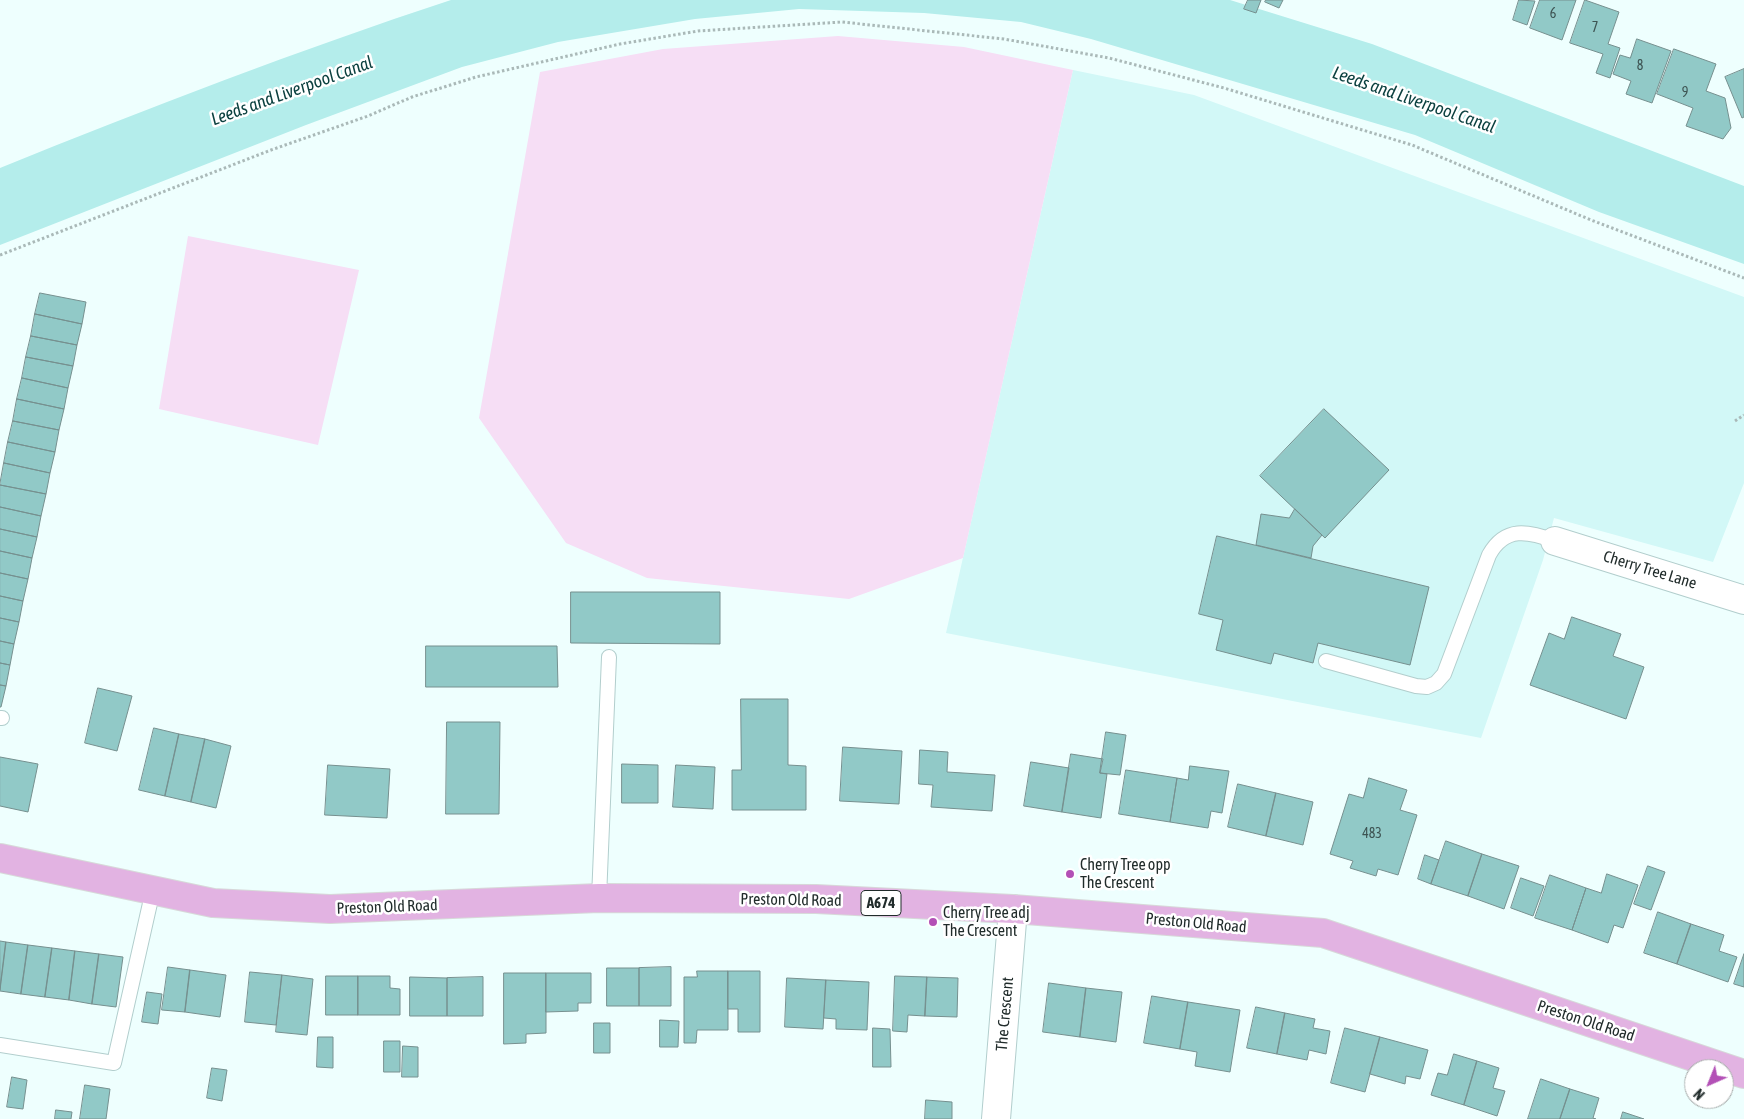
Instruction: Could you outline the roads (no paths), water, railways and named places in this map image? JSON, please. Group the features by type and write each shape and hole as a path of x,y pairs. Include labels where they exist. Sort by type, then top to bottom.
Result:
{"main road":[{"name":"Preston Old Road","path":"0,858 213,903 330,909 599,898 816,900 1013,909 1323,933 1744,1074"}],"street":[{"name":"Cherry Tree Lane","path":"1555,541 1744,600"},
{"name":"The Crescent","path":"996,1119 1013,909"}],"lane":[{"path":"1326,661 1416,686 1427,687 1436,683 1449,662 1489,555 1495,544 1504,538 1518,533 1530,534 1555,541"},
{"path":"599,898 609,657"},
{"path":"0,1045 114,1063 153,890"}],"water":[{"name":"Leeds and Liverpool Canal","path":"451,0 1230,0 1372,44 1744,186 1744,264 1599,212 1415,135 1091,39 1021,22 924,13 799,9 695,19 558,42 462,67 306,125 0,245 0,168 224,80"}],"place":[{"name":"Cherry Tree opp The Crescent","path":"1070,874"},
{"name":"Cherry Tree adj The Crescent","path":"933,922"}]}
